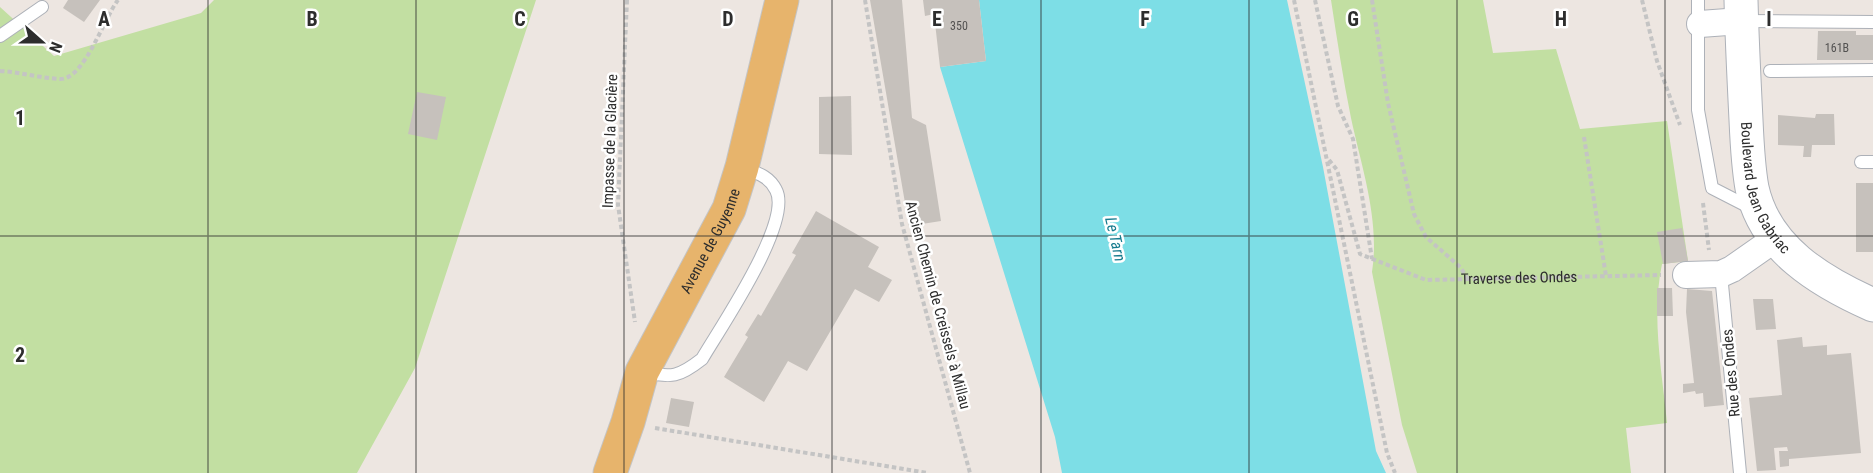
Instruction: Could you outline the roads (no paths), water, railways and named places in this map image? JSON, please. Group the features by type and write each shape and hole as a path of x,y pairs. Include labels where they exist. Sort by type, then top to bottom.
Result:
{"main road":[{"name":"Avenue de Guyenne","path":"610,473 649,358 707,255 729,209 742,167 782,0"},
{"name":"Boulevard Jean Gabriac","path":"1741,11 1749,165 1768,226 1796,261 1822,279 1873,305"}],"street":[{"path":"1699,12 1741,11"},
{"path":"1686,275 1721,274 1732,269 1768,226"}],"lane":[{"path":"0,36 42,7"},
{"path":"1741,11 1873,22"},
{"path":"1699,12 1698,110 1712,188 1768,226"},
{"path":"1770,71 1873,70"},
{"path":"649,358 667,377 684,373 702,358 772,239 779,213 778,192 765,176 742,167"},
{"name":"Rue des Ondes","path":"1721,274 1740,473"}],"water":[{"name":"Le Tarn","path":"979,0 1287,0 1323,167 1376,451 1386,473 1062,473 1055,437 940,67 986,61"}]}
